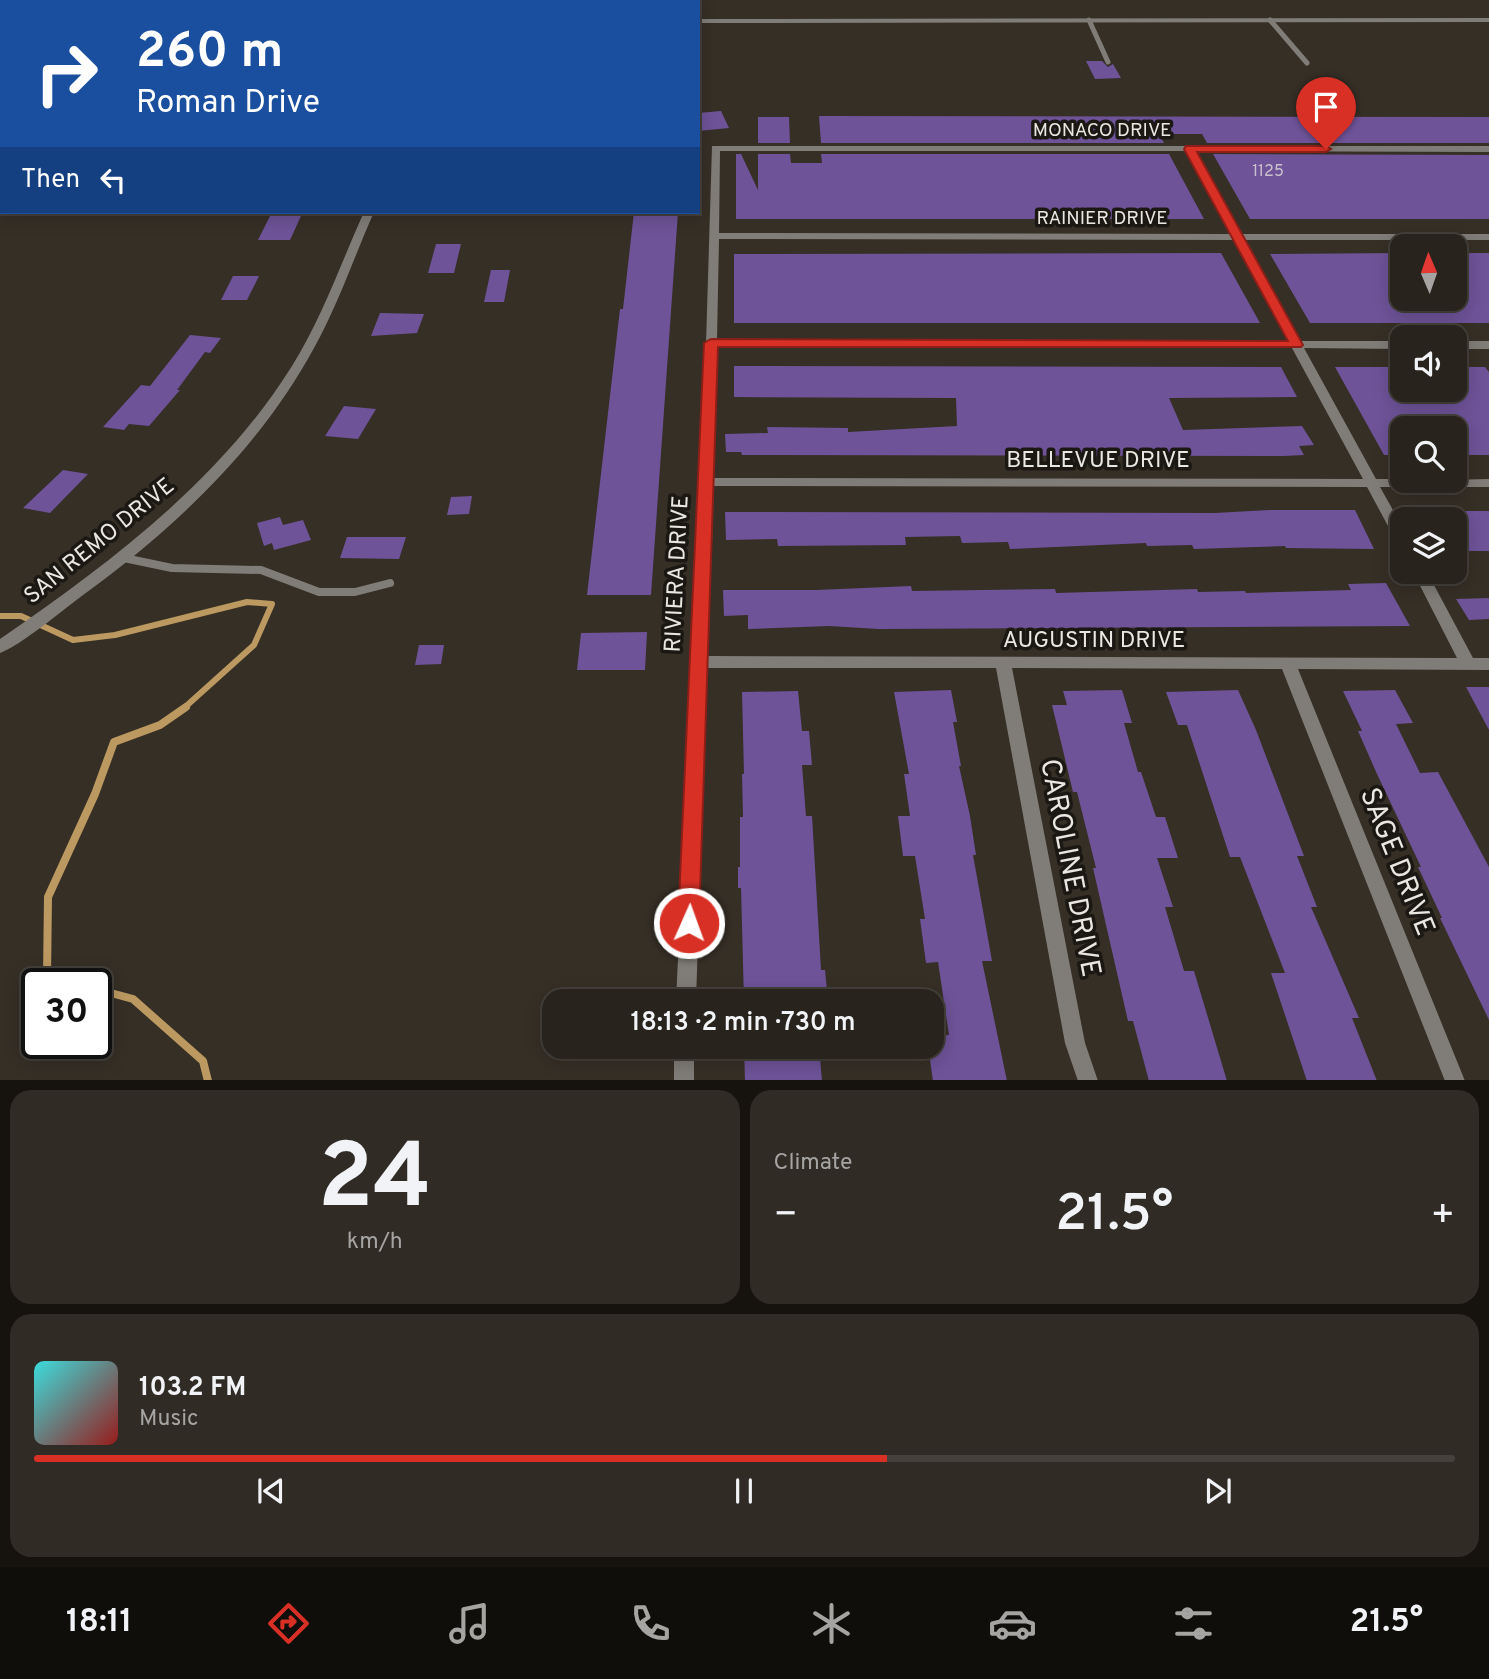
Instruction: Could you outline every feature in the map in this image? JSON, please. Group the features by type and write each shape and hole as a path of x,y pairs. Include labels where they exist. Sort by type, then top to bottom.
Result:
{"street":[{"path":"700,21 1489,20"},
{"name":"MONACO DRIVE","path":"715,148 1489,149"},
{"name":"RIVIERA DRIVE","path":"686,989 707,482 715,148"},
{"path":"1190,149 1390,517"},
{"name":"SAN REMO DRIVE","path":"0,647 124,558 175,514 218,471 276,399 308,346 368,214"},
{"name":"RAINIER DRIVE","path":"714,236 1489,237"},
{"path":"711,343 1390,345"},
{"path":"1467,345 1489,345"},
{"name":"BELLEVUE DRIVE","path":"707,482 1489,483"},
{"path":"1425,584 1468,664"},
{"name":"AUGUSTIN DRIVE","path":"699,662 1489,664"},
{"name":"CAROLINE DRIVE","path":"1003,663 1076,1043 1088,1080"},
{"name":"SAGE DRIVE","path":"1288,664 1455,1080"},
{"path":"684,1059 684,1080"}],"lane":[{"path":"1089,20 1108,62"},
{"path":"1270,20 1307,63"},
{"path":"124,558 172,568 261,570 319,592 355,592 390,583"}],"building":[{"path":"1086,61 1102,61 1108,67 1113,64 1121,78 1095,79"},
{"path":"721,111 729,128 700,131 700,113"},
{"path":"819,116 1489,117 1489,143 1207,143 1202,134 1159,134 1164,143 821,143"},
{"path":"758,117 789,117 790,143 758,143"},
{"path":"736,154 741,154 758,190 758,154 790,154 791,163 822,163 821,154 1169,154 1204,219 736,219"},
{"path":"1213,154 1489,155 1489,219 1250,219"},
{"path":"634,214 678,214 651,595 587,595 620,309 623,309"},
{"path":"270,216 301,216 290,240 258,240"},
{"path":"436,244 461,244 454,273 428,273"},
{"path":"1221,253 1260,323 734,323 734,254"},
{"path":"1390,253 1390,312 1466,312 1467,253 1489,253 1489,323 1310,323 1270,254"},
{"path":"491,270 510,270 504,302 484,302"},
{"path":"233,276 259,276 247,300 221,300"},
{"path":"380,313 424,314 417,333 371,336"},
{"path":"190,335 221,338 210,353 205,352 177,390 180,390 149,426 129,424 124,430 103,427 141,385 150,386"},
{"path":"734,366 1281,367 1297,397 1169,398 1183,430 1302,426 1314,445 1299,446 1304,455 1284,456 742,455 741,452 726,452 725,434 768,433 767,427 848,428 848,432 957,426 956,398 734,397"},
{"path":"1335,367 1390,367 1390,402 1467,402 1467,367 1485,367 1489,372 1489,455 1467,455 1467,416 1390,416 1390,455 1384,455"},
{"path":"344,406 376,409 358,439 325,436"},
{"path":"63,470 88,474 50,513 23,508"},
{"path":"472,496 469,514 447,515 451,497"},
{"path":"1355,510 1374,549 1285,546 1194,549 1192,545 1147,546 1146,543 1010,549 1008,542 962,543 960,536 905,537 906,545 778,546 777,539 726,540 725,512 1215,513"},
{"path":"1467,511 1489,511 1489,551 1467,551"},
{"path":"280,517 283,525 303,520 311,540 274,550 272,543 264,546 257,523"},
{"path":"347,537 406,537 399,559 340,558"},
{"path":"1386,583 1410,626 879,629 829,626 748,629 748,615 724,616 723,590 911,586 912,591 1055,589 1056,593 1197,589 1198,592 1246,593 1351,590 1348,584"},
{"path":"1489,598 1489,619 1469,620 1456,599"},
{"path":"647,632 645,670 577,670 581,633"},
{"path":"419,645 444,645 441,664 415,665"},
{"path":"1466,687 1489,687 1489,730"},
{"path":"951,690 957,722 953,722 959,766 970,816 976,855 973,855 992,961 982,961 1007,1080 933,1080 930,1059 944,1059 944,1035 949,1035 938,962 926,963 920,919 925,919 915,856 903,856 898,816 910,816 904,774 909,774 894,692"},
{"path":"1122,690 1132,723 1124,723 1138,772 1141,772 1156,817 1165,817 1178,858 1157,858 1173,907 1165,907 1184,971 1194,971 1227,1080 1149,1080 1133,1021 1128,1021 1093,868 1096,868 1077,792 1073,792 1052,705 1067,705 1063,691"},
{"path":"1238,690 1304,856 1297,856 1317,907 1311,907 1359,1018 1352,1018 1377,1080 1307,1080 1271,973 1285,973 1240,857 1230,857 1187,725 1178,725 1166,692"},
{"path":"1395,690 1413,723 1396,724 1420,773 1438,772 1489,867 1489,1020 1440,918 1418,867 1421,867 1377,774 1358,731 1362,731 1343,691"},
{"path":"798,691 802,731 809,731 812,765 802,765 806,816 812,816 821,970 825,970 827,989 744,989 741,888 738,888 744,774 742,692"},
{"path":"744,1059 820,1059 822,1080 745,1080"}],"waterway":[{"path":"0,616 21,616 73,640 115,635 247,602 272,604 254,645 184,708"},
{"path":"47,968 48,897 95,794 114,742 160,725 186,707"},
{"path":"112,993 133,999 203,1061 208,1080"}],"route":[{"path":"689,923 711,343 1296,345 1190,149 1326,149"}]}
